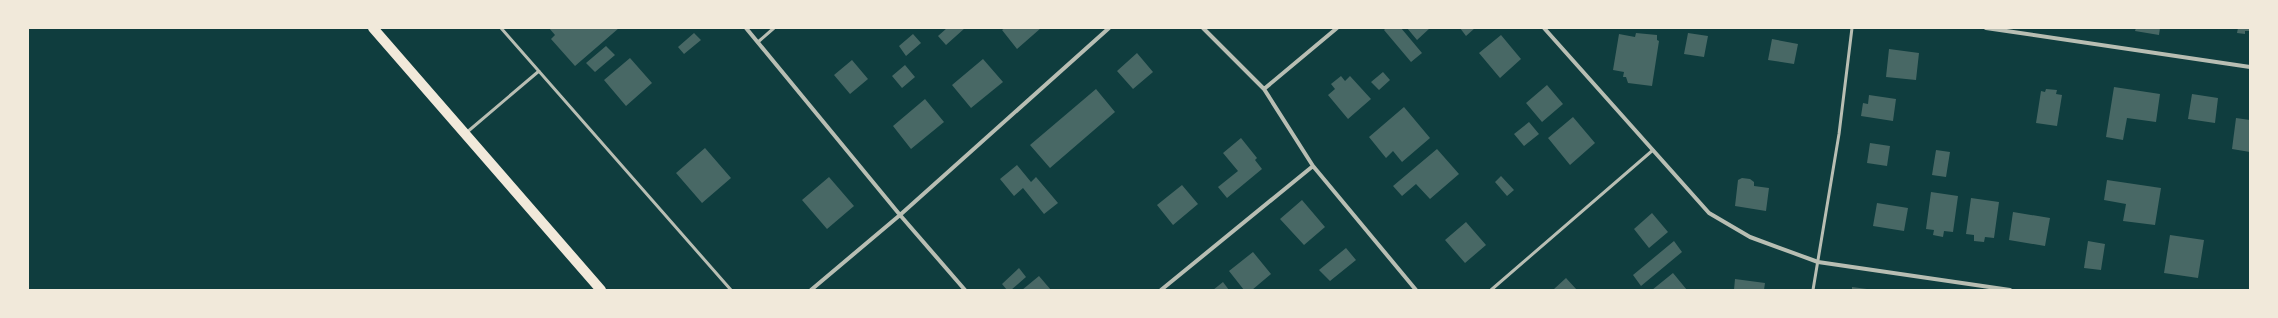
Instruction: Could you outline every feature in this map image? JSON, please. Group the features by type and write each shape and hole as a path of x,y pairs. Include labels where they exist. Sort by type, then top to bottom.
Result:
{"main road":[{"path":"373,28 601,290"}],"street":[{"path":"746,28 900,215 965,290"},
{"path":"811,290 900,215 1109,28"},
{"path":"1203,28 1264,89 1313,166 1416,290"},
{"path":"1264,89 1336,28"},
{"path":"1544,28 1709,213 1750,237 1818,262 2010,290"},
{"path":"1986,28 2250,67"},
{"path":"1161,290 1313,166"}],"lane":[{"path":"501,28 731,290"},
{"path":"758,42 774,28"},
{"path":"1813,290 1839,134 1852,28"},
{"path":"465,134 539,71"},
{"path":"1491,290 1654,150"}],"building":[{"path":"549,28 619,28 575,66 551,39 555,35"},
{"path":"947,28 965,28 946,45 938,36"},
{"path":"1005,28 1041,28 1017,49 1002,30"},
{"path":"1386,28 1401,28 1422,53 1411,62 1384,30"},
{"path":"1407,28 1430,28 1417,40"},
{"path":"1460,28 1475,28 1466,36"},
{"path":"2136,28 2160,28 2159,35 2135,31"},
{"path":"2238,28 2250,28 2250,31 2245,31 2245,34 2237,33"},
{"path":"694,33 701,40 684,54 678,47"},
{"path":"1636,33 1657,35 1657,40 1659,41 1652,86 1628,83 1626,77 1623,77 1624,72 1613,70 1619,34 1635,37"},
{"path":"1688,33 1708,36 1704,57 1684,54"},
{"path":"913,34 921,43 906,56 899,46"},
{"path":"1501,35 1521,59 1500,78 1479,53"},
{"path":"1772,39 1798,44 1794,64 1768,60"},
{"path":"606,46 615,55 595,72 586,63"},
{"path":"1889,49 1919,53 1916,80 1886,77"},
{"path":"1137,53 1153,72 1133,89 1117,71"},
{"path":"630,58 652,83 626,106 604,80"},
{"path":"983,59 1003,82 971,108 952,85"},
{"path":"852,60 868,79 850,94 834,75"},
{"path":"905,65 915,77 902,88 892,76"},
{"path":"1383,72 1390,80 1379,90 1371,82"},
{"path":"1341,76 1345,81 1350,76 1371,99 1348,119 1328,95 1335,89 1331,84"},
{"path":"1547,85 1563,104 1542,122 1526,103"},
{"path":"2114,87 2160,94 2156,122 2127,118 2123,140 2106,137"},
{"path":"1096,89 1115,112 1050,168 1030,145"},
{"path":"2046,89 2057,90 2056,94 2062,95 2057,126 2036,123 2041,91 2045,92"},
{"path":"2192,94 2218,98 2215,123 2188,119"},
{"path":"1869,95 1896,99 1893,121 1861,116 1863,103 1868,104"},
{"path":"925,99 944,122 911,149 893,126"},
{"path":"1404,107 1430,138 1402,162 1393,151 1386,158 1369,137"},
{"path":"1573,117 1595,143 1570,165 1548,138"},
{"path":"2236,118 2250,120 2250,152 2232,149"},
{"path":"1529,122 1539,134 1524,146 1514,134"},
{"path":"1241,138 1257,158 1255,160 1262,169 1227,198 1218,187 1238,171 1223,153"},
{"path":"1870,143 1890,146 1887,166 1867,163"},
{"path":"705,148 731,178 702,203 676,173"},
{"path":"1437,149 1459,174 1430,199 1416,184 1402,196 1393,186"},
{"path":"1936,150 1950,152 1946,177 1932,175"},
{"path":"1017,165 1031,182 1036,177 1058,203 1044,214 1023,188 1014,196 1000,179"},
{"path":"1501,176 1514,190 1507,196 1495,182"},
{"path":"829,177 854,206 827,229 802,200"},
{"path":"1742,178 1750,179 1754,182 1754,186 1769,188 1766,211 1735,206 1738,180"},
{"path":"2107,180 2161,188 2155,225 2123,221 2126,204 2104,200"},
{"path":"1182,185 1198,204 1173,225 1157,205"},
{"path":"1931,192 1958,196 1953,232 1944,231 1943,237 1933,235 1934,230 1926,229"},
{"path":"1971,198 1999,202 1994,238 1985,237 1984,242 1974,241 1974,235 1966,234"},
{"path":"1302,200 1325,227 1304,245 1280,219"},
{"path":"1877,203 1908,208 1904,231 1873,226"},
{"path":"2013,212 2050,218 2045,246 2009,240"},
{"path":"1652,213 1668,232 1649,248 1634,229"},
{"path":"1466,222 1486,245 1465,263 1445,240"},
{"path":"2170,235 2204,240 2198,278 2164,273"},
{"path":"1674,241 1682,252 1641,286 1633,275"},
{"path":"2088,241 2105,244 2101,270 2084,268"},
{"path":"1346,248 1356,260 1330,281 1319,270"},
{"path":"1253,252 1271,274 1252,290 1244,290 1229,271"},
{"path":"1019,268 1026,277 1011,290 1007,290 1002,284"},
{"path":"1673,273 1687,290 1652,290"},
{"path":"1039,276 1051,290 1022,290"},
{"path":"1566,278 1577,290 1554,289"},
{"path":"1735,279 1765,283 1764,290 1734,290"},
{"path":"1223,282 1229,290 1213,290"},
{"path":"1852,287 1867,289 1867,290 1852,290"}]}
